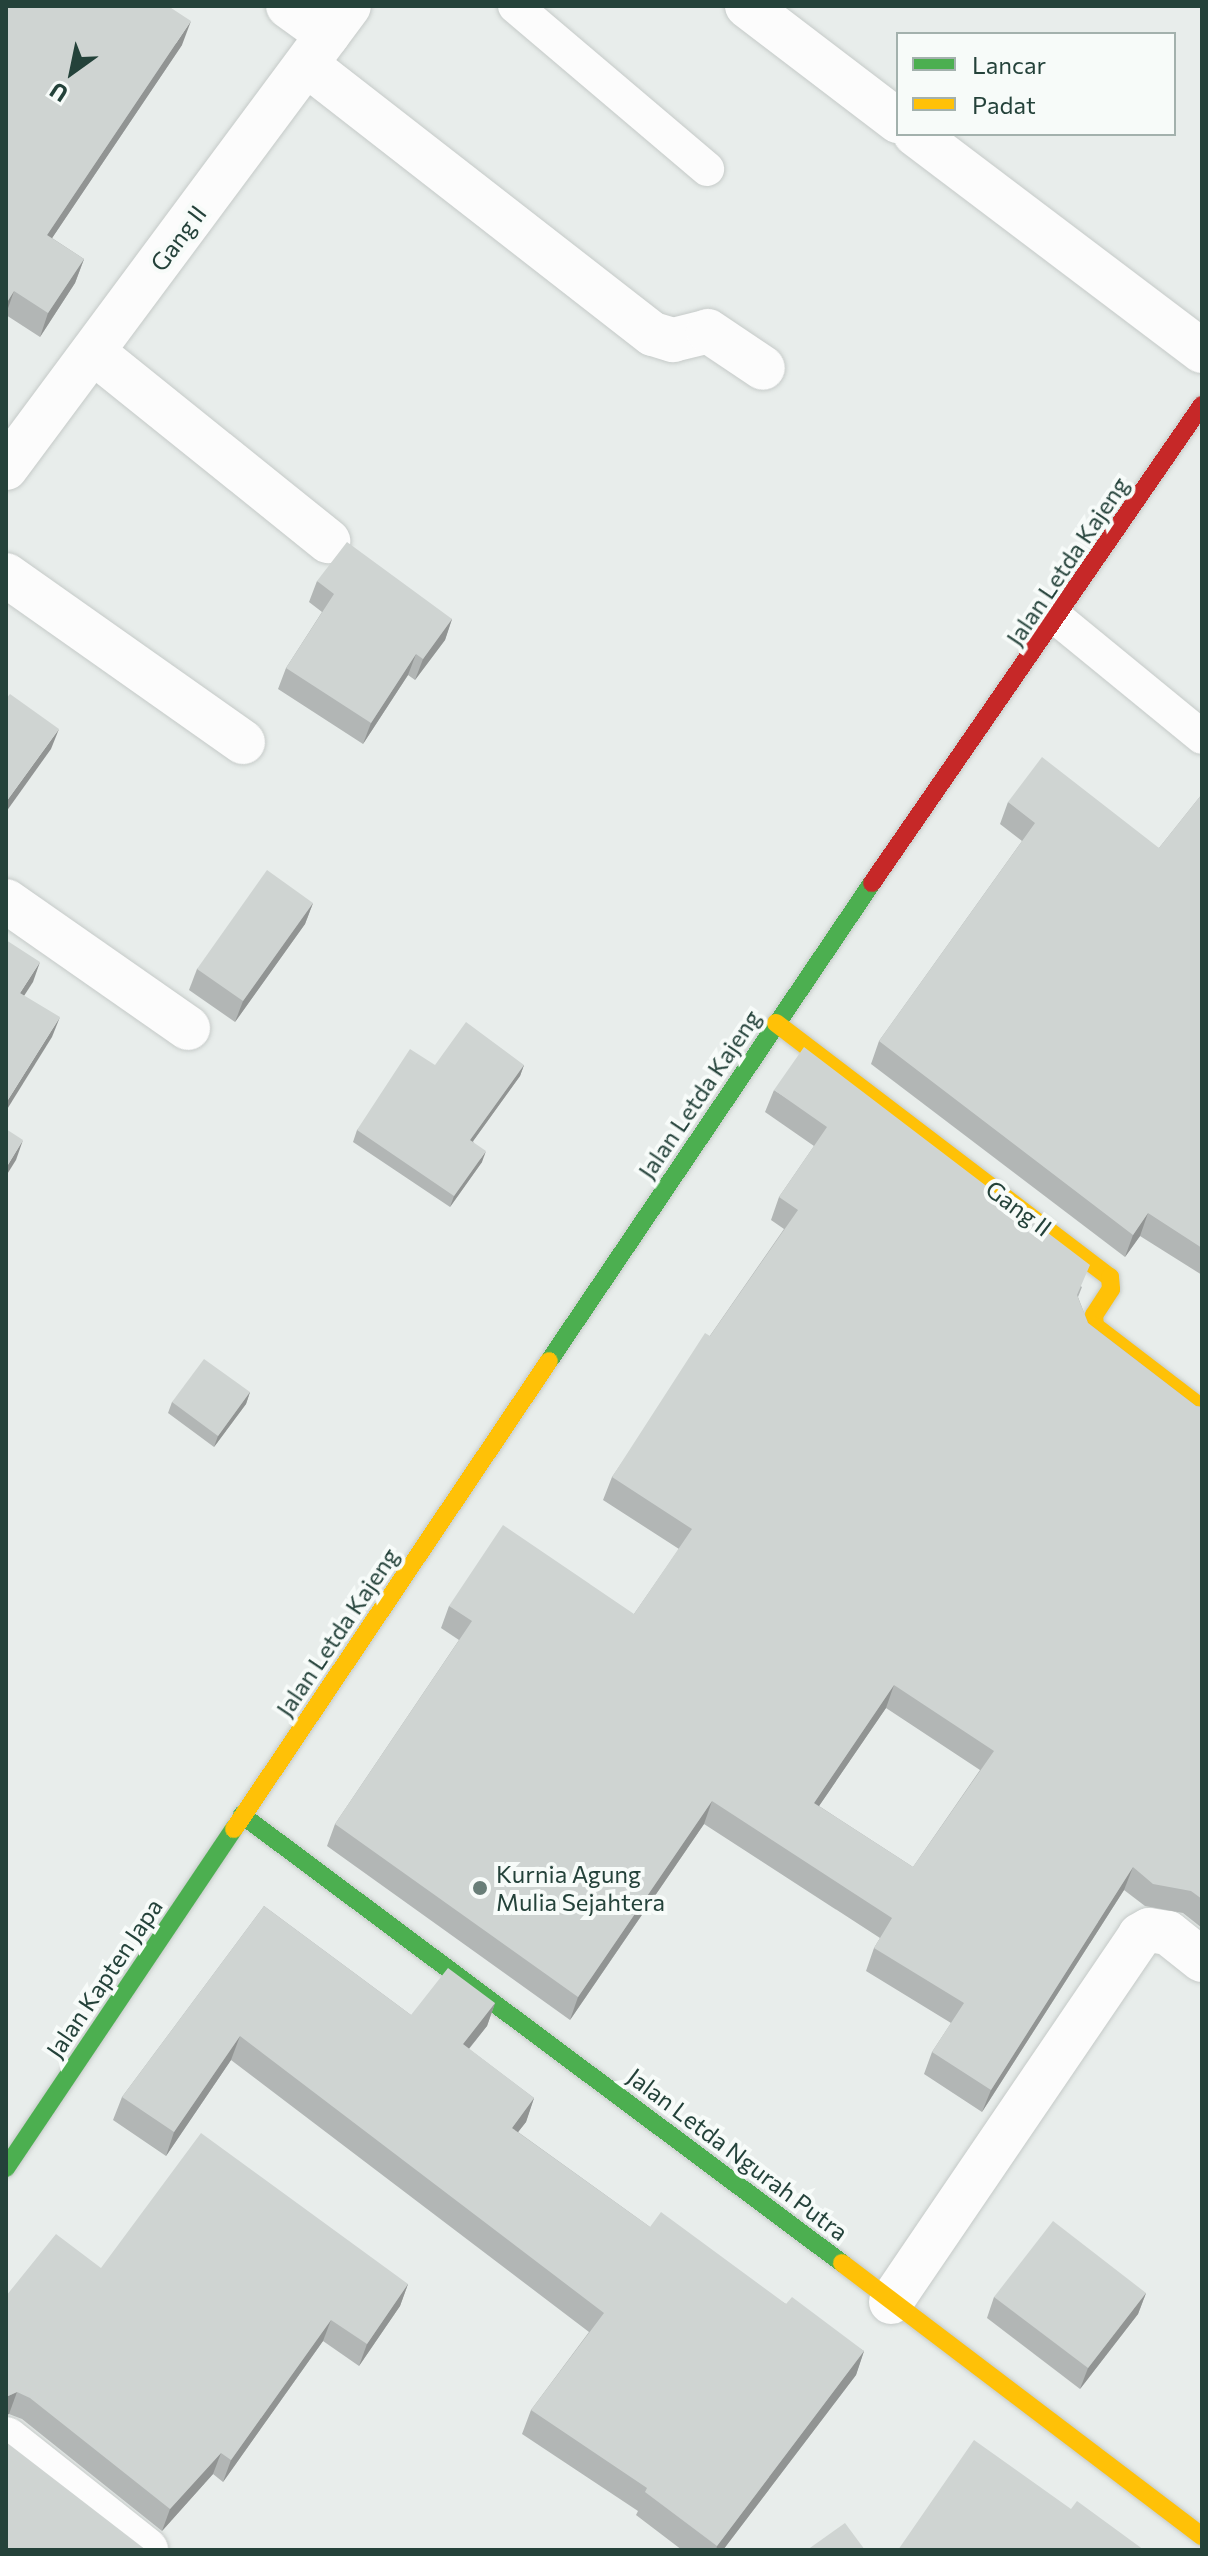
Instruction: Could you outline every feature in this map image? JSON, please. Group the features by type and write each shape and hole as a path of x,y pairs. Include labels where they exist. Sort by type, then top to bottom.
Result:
{"street":[{"path":"288,6 328,35 653,334 673,340 708,331 763,368"},
{"path":"747,6 896,119"},
{"name":"Gang II","path":"6,468 328,35"},
{"path":"918,136 1202,351"},
{"path":"93,352 328,541"},
{"name":"Jalan Letda Kajeng","path":"242,1815 776,1023 1058,619 1202,405"},
{"path":"6,575 243,742"},
{"path":"6,901 188,1028"},
{"name":"Gang II","path":"776,1023 1110,1277 1111,1289 1094,1315 1095,1326 1202,1408"},
{"name":"Jalan Kapten Japa","path":"6,2168 242,1815"},
{"name":"Jalan Letda Ngurah Putra","path":"242,1815 1202,2536"},
{"path":"891,2302 1140,1935 1149,1930 1168,1933 1202,1960"},
{"path":"6,2439 146,2550"}],"lane":[{"path":"515,6 707,169"},
{"path":"1058,619 1202,737"}],"building":[{"path":"6,6 168,6 191,21 47,235 84,259 48,313 14,291 6,304"},
{"path":"347,542 452,619 423,659 416,654 371,723 286,668 334,594 317,581"},
{"path":"10,694 59,729 6,802 6,699"},
{"path":"1042,757 1159,848 1202,794 1202,1248 1148,1213 1133,1235 879,1041 1035,823 1008,802"},
{"path":"267,870 313,903 243,1001 197,969"},
{"path":"6,940 40,962 20,993 60,1017 6,1103"},
{"path":"466,1022 524,1065 470,1140 486,1151 454,1196 357,1130 410,1049 435,1065"},
{"path":"804,1047 1090,1265 1077,1295 1088,1323 1196,1406 1202,1407 1202,1899 1191,1891 1153,1884 1133,1867 991,2090 932,2052 964,2003 874,1948 892,1918 712,1801 578,1997 335,1824 472,1621 449,1606 503,1525 634,1614 692,1529 612,1477 705,1333 710,1336 798,1210 779,1197 827,1127 774,1090","holes":["894,1685 994,1751 913,1867 814,1803"]},
{"path":"6,1129 23,1140 6,1168"},
{"path":"204,1359 250,1392 218,1436 172,1402"},
{"path":"264,1906 411,2015 448,1968 495,2003 463,2044 534,2098 512,2128 650,2227 661,2212 786,2304 792,2297 864,2351 717,2546 645,2492 647,2488 531,2410 604,2313 240,2036 174,2132 122,2097"},
{"path":"201,2133 408,2284 367,2344 331,2320 231,2460 221,2453 170,2509 30,2398 17,2392 6,2397 6,2296 56,2234 101,2268"},
{"path":"1053,2221 1146,2293 1088,2368 994,2297"},
{"path":"974,2440 1071,2509 1077,2501 1144,2550 898,2550"},
{"path":"6,2442 146,2550 6,2550"},
{"path":"845,2523 865,2550 807,2550"}],"traffic: fast":[{"path":"549,1361 872,883"},
{"path":"242,1815 842,2263"},
{"path":"6,2168 234,1829"}],"traffic: slow":[{"path":"776,1023 1110,1277 1111,1289 1094,1315 1095,1326 1202,1408"},
{"path":"234,1829 549,1361"},
{"path":"842,2263 1202,2536"}],"traffic: jam":[{"path":"872,883 1202,405"}],"place":[{"name":"Kurnia Agung Mulia Sejahtera","path":"480,1888"}]}
